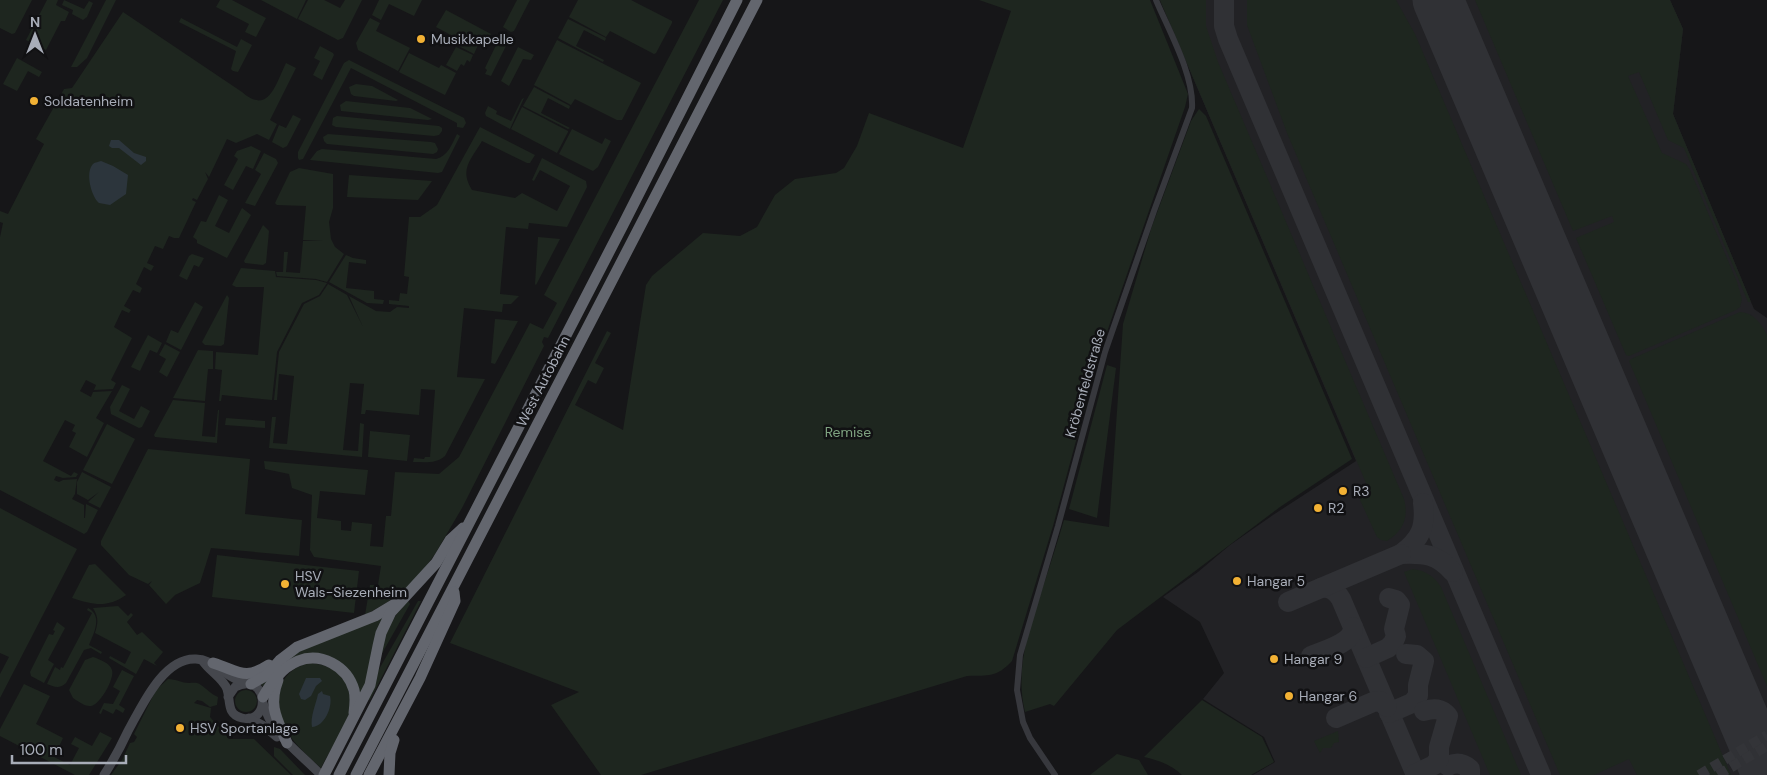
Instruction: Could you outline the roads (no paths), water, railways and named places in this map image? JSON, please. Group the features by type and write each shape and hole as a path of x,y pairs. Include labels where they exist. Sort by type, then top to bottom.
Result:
{"highway":[{"name":"West Autobahn","path":"339,775 737,0"},
{"name":"West Autobahn","path":"356,775 757,0"},
{"path":"324,774 370,685 382,633 391,612 436,564 450,540 468,523"},
{"path":"369,775 420,678 455,601 454,588"},
{"path":"263,700 282,665 297,647 375,616 399,602"},
{"path":"208,662 247,674 306,659 317,658 333,663 351,683 355,699 353,719"},
{"path":"249,684 282,665"},
{"path":"282,665 273,704 276,720 287,743"},
{"path":"389,775 390,753 400,718"}],"street":[{"name":"Kröbenfeldstraße","path":"1055,775 1030,738 1023,722 1017,690 1018,669 1023,641 1058,526 1105,352 1192,108 1193,96 1189,79 1156,0"},
{"path":"104,775 148,694 170,668 190,659 208,662 237,681 259,689 271,723 287,743"},
{"path":"208,662 207,668 225,685 229,706 233,713 240,718 249,718 264,726 324,774"},
{"path":"228,697 235,687 249,684"},
{"path":"249,718 258,713 263,700"}],"tunnel":[{"path":"1699,775 1767,735"},
{"path":"1718,775 1767,746"}],"place":[{"name":"Musikkapelle","path":"421,39"},
{"name":"Soldatenheim","path":"34,101"},
{"name":"R3","path":"1343,491"},
{"name":"R2","path":"1318,508"},
{"name":"Hangar 5","path":"1237,581"},
{"name":"HSV Wals-Siezenheim","path":"285,584"},
{"name":"Hangar 9","path":"1274,659"},
{"name":"Hangar 6","path":"1289,696"},
{"name":"HSV Sportanlage","path":"180,728"}],"park label":[{"name":"Remise","path":"848,432"}]}
